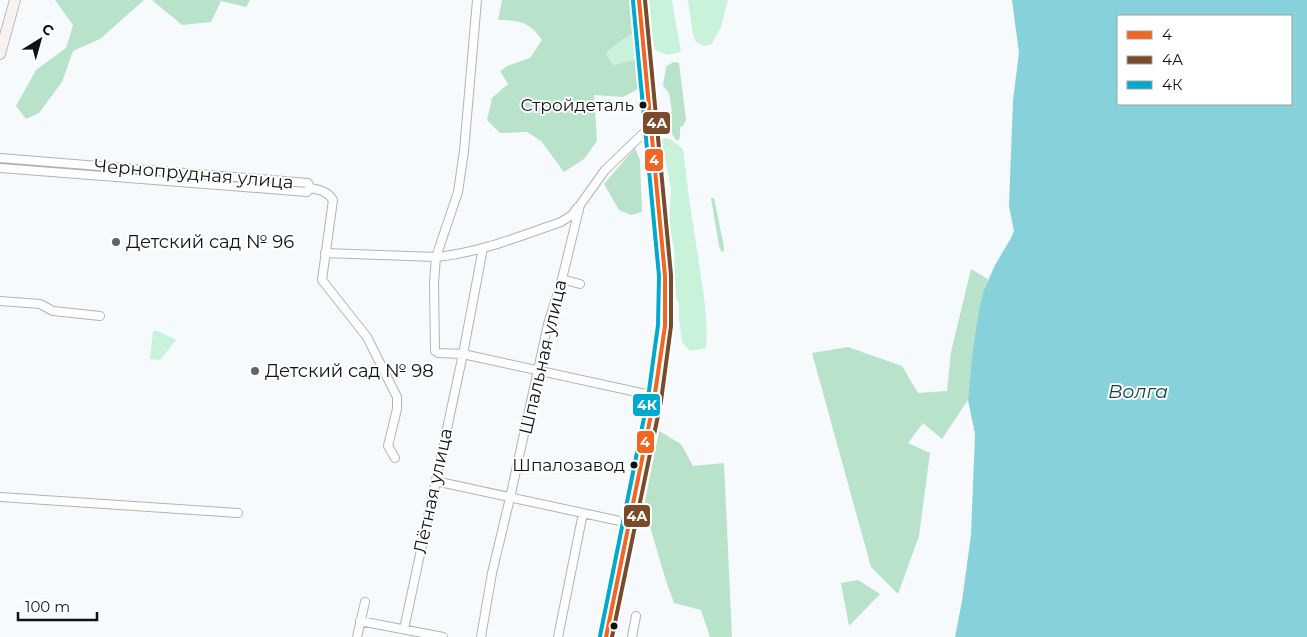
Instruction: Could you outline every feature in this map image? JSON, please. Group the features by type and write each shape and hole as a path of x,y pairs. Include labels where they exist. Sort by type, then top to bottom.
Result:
{"main road":[{"path":"0,54 15,0"}],"street":[{"path":"477,0 464,151 458,192 436,257 434,283 436,351 438,353 463,354 538,372 655,396"},
{"path":"606,637 655,396 664,338 666,295 639,0"},
{"name":"Шпальная улица","path":"481,637 492,573 548,324 562,279 580,205 605,170 651,126"},
{"name":"Чернопрудная улица","path":"0,158 308,183 310,188 307,192 0,168"},
{"path":"310,188 322,190 333,200 322,280 367,337 397,397 397,409 388,446 396,458"},
{"path":"325,253 436,257 453,255 483,248 561,222 572,215 580,205"},
{"name":"Лётная улица","path":"404,629 463,354 483,248"},
{"path":"562,279 580,284"},
{"path":"0,301 40,304 53,311 100,316"},
{"path":"435,481 629,523"},
{"path":"0,497 238,513"},
{"path":"558,637 583,513"},
{"path":"357,637 365,602"},
{"path":"632,637 636,616"},
{"path":"360,620 443,637"}],"green space":[{"path":"55,0 144,0 100,39 73,51 62,82 39,113 26,119 16,106 36,70 66,48 73,25"},
{"path":"152,0 250,0 246,7 221,1 211,22 182,25"},
{"path":"502,0 632,0 636,31 606,53 613,65 639,59 642,87 623,97 594,95 597,141 584,159 564,172 541,141 527,132 500,133 487,120 492,98 508,84 500,71 507,66 530,58 542,40 533,29 523,23 498,20"},
{"path":"649,0 672,0 681,52 667,55 655,50"},
{"path":"688,0 728,0 721,27 712,44 704,46 696,42 693,35"},
{"path":"636,31 639,59 613,65 606,53"},
{"path":"673,62 679,63 686,120 683,126 680,127 679,140 676,140 672,134 672,125 659,120 661,117 669,117 672,111 669,93 663,86 666,67"},
{"path":"663,138 670,139 683,149 705,302 706,348 690,351 682,342 679,305 676,297 674,247 669,226 671,189 662,143"},
{"path":"635,148 640,160 642,212 631,215 619,210 604,184"},
{"path":"711,198 714,198 724,252 721,251 719,246"},
{"path":"971,269 988,279 979,310 968,400 942,439 923,423 908,443 930,453 919,536 898,594 871,567 812,353 848,347 902,366 918,393 947,391 951,352"},
{"path":"153,331 158,331 176,340 160,360 150,359"},
{"path":"659,431 681,444 693,466 724,463 732,637 710,637 701,610 674,603 666,581 644,506"},
{"path":"858,580 880,594 849,626 841,583"}],"water":[{"name":"Волга","path":"1012,0 1307,0 1307,637 955,637 971,535 975,434 968,400 973,349 984,290 995,265 1014,231 1009,206 1013,100 1019,53"}],"transit line":[{"name":"4","path":"606,637 654,400 665,326 665,276 639,0"},
{"name":"4А","path":"612,637 661,401 671,326 671,275 645,0"},
{"name":"4К","path":"600,636 648,398 658,325 659,276 633,1"}],"place":[{"name":"Стройдеталь","path":"643,105"},
{"name":"Детский сад № 96","path":"116,242"},
{"name":"Детский сад № 98","path":"255,371"},
{"name":"Шпалозавод","path":"634,465"}]}
